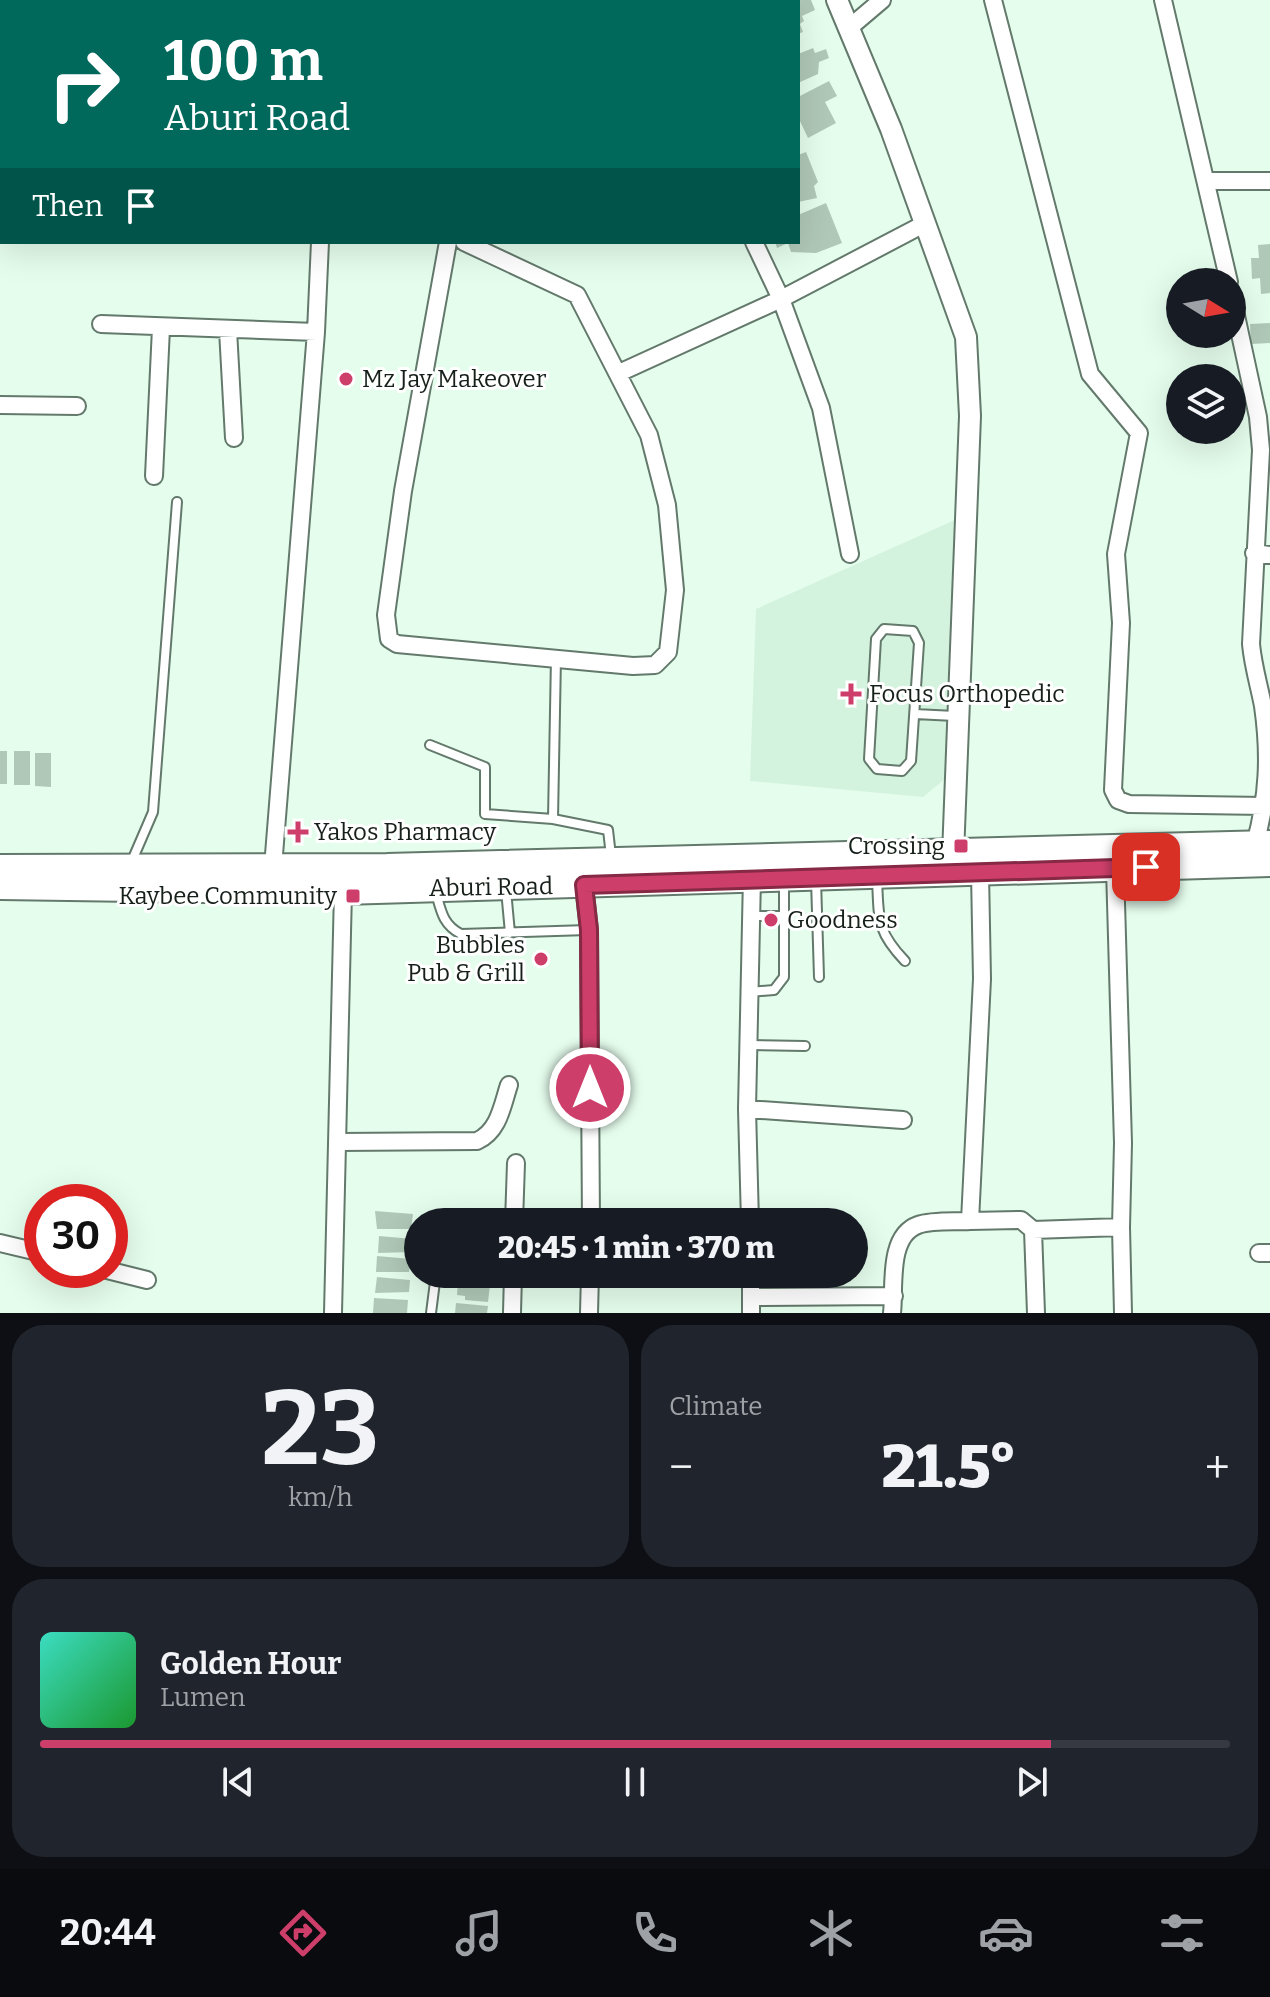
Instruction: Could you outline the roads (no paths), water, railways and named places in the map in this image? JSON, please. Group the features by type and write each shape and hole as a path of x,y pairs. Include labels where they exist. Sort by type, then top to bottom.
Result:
{"highway":[{"name":"Aburi Road","path":"0,868 273,867 752,877 1115,868 1265,850"},
{"name":"Aburi Road","path":"0,886 343,891 506,888 584,885 612,872 953,855 1265,850"}],"street":[{"path":"837,0 960,313 968,360 970,416 955,716 953,855"},
{"path":"849,28 882,0"},
{"path":"993,0 1090,374 1139,433 1117,545 1121,623 1113,790 1118,800 1129,804 1265,806"},
{"path":"1163,0 1226,268"},
{"path":"1207,181 1270,181"},
{"path":"619,373 781,299 926,223"},
{"path":"273,867 316,332 320,244"},
{"path":"448,244 403,491 386,629 389,639 397,644 633,666 655,665 663,661 670,643 675,590 667,505 649,435 577,295 468,244"},
{"path":"755,244 781,299 821,408 850,554"},
{"path":"101,324 316,332"},
{"path":"154,476 161,328"},
{"path":"228,330 234,438"},
{"path":"1243,348 1258,417 1261,450 1262,554 1253,671 1268,722 1265,850"},
{"path":"0,405 77,406"},
{"path":"1115,868 1123,1143 1123,1313"},
{"path":"970,1221 982,979 980,873"},
{"path":"750,1208 747,1045 752,877"},
{"path":"584,885 589,930 591,1208"},
{"path":"333,1313 343,891"},
{"path":"338,1142 477,1141 488,1136 495,1127 509,1085"},
{"path":"747,1109 903,1120"},
{"path":"514,1208 516,1163"},
{"path":"752,1305 893,1305 896,1254 906,1233 918,1225 1021,1220 1033,1230 1121,1227"},
{"path":"1033,1230 1036,1313"},
{"path":"0,1244 24,1249"},
{"path":"128,1275 147,1280"},
{"path":"512,1313 513,1288"},
{"path":"589,1313 590,1288"}],"lane":[{"path":"128,868 153,812 177,502"},
{"path":"884,629 913,631 917,636 915,714 908,768 902,771 872,766 869,759 876,639 884,629"},
{"path":"553,819 556,657"},
{"path":"915,714 955,716"},
{"path":"430,745 485,767 485,814 553,819 608,830 612,872"},
{"path":"876,874 880,928 885,941 905,961"},
{"path":"816,875 819,977"},
{"path":"749,992 774,990 784,977 785,876"},
{"path":"506,888 510,933"},
{"path":"435,889 449,928 461,934 589,930"},
{"path":"751,916 784,916"},
{"path":"747,1045 805,1046"},
{"path":"431,1313 434,1288"}],"place":[{"name":"Mz Jay Makeover","path":"346,379"},
{"name":"Focus Orthopedic","path":"851,694"},
{"name":"Yakos Pharmacy","path":"298,832"},
{"name":"Crossing","path":"961,846"},
{"name":"Kaybee Community","path":"353,896"},
{"name":"Goodness","path":"771,920"},
{"name":"Bubbles Pub & Grill","path":"541,959"}]}
